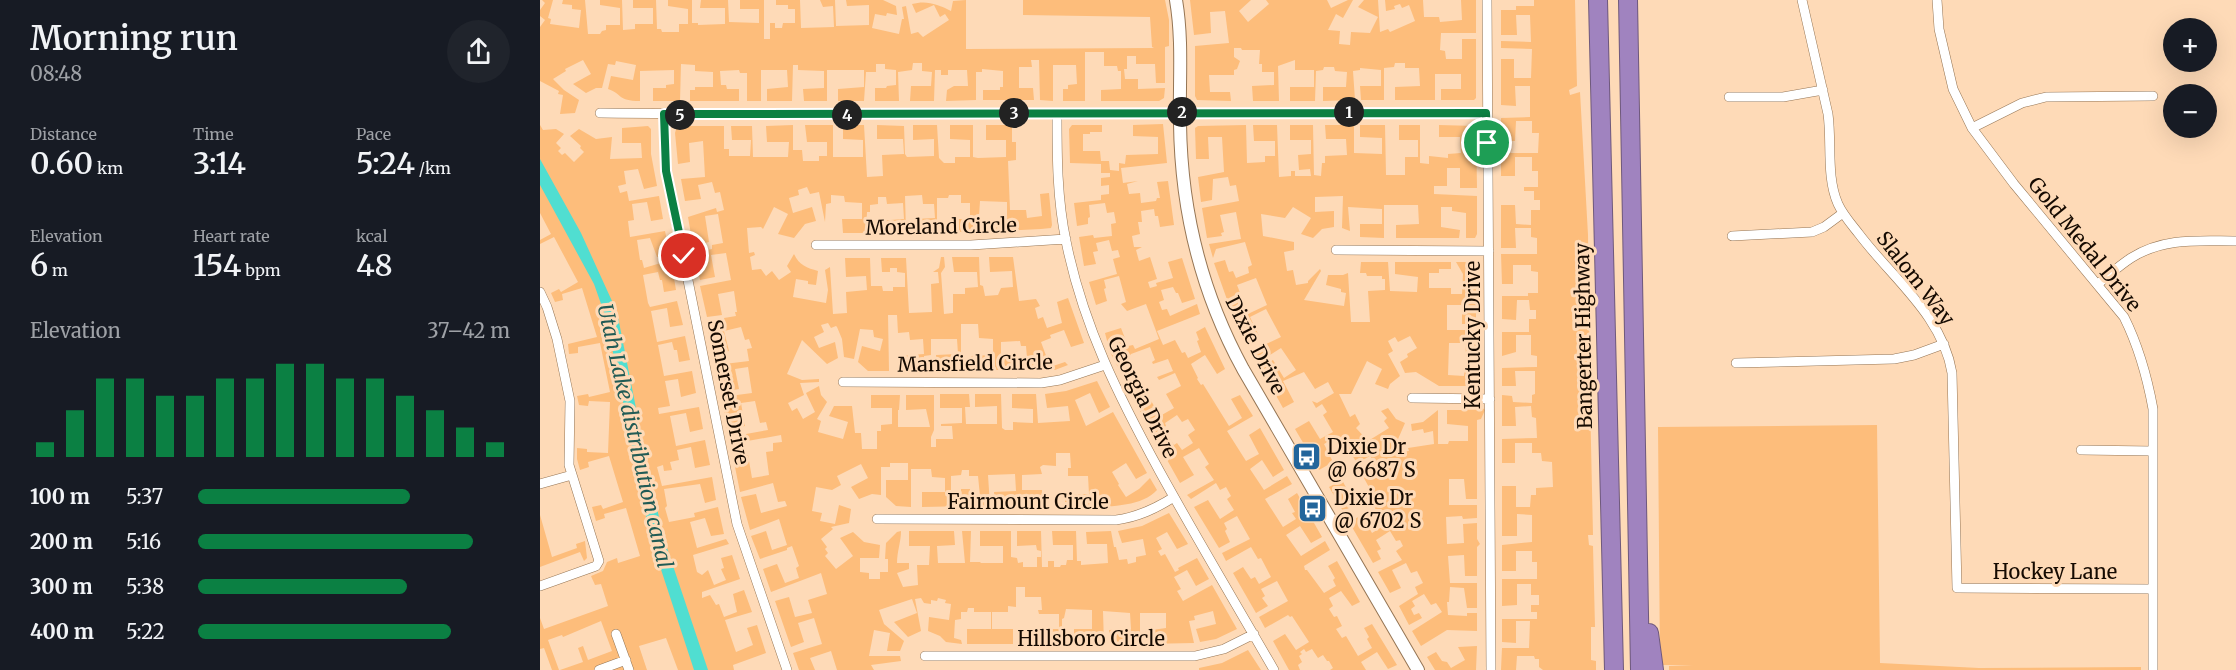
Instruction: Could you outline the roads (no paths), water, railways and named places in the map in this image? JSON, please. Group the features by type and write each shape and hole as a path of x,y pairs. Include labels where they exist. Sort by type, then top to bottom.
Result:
{"highway":[{"path":"1628,0 1640,670"},
{"name":"Bangerter Highway","path":"1598,1 1614,670"},
{"path":"1639,586 1654,670"}],"street":[{"name":"Dixie Drive","path":"1176,0 1180,42 1182,168 1186,205 1199,264 1216,314 1243,369 1418,670"},
{"name":"Kentucky Drive","path":"1487,0 1491,670"},
{"name":"Slalom Way","path":"1802,0 1831,131 1831,174 1834,190 1843,213 1869,247 1929,316 1949,357 1952,373 1957,588"},
{"name":"Gold Medal Drive","path":"1937,0 1939,29 1953,89 1972,128 2014,184 2124,317 2137,342 2146,369 2153,409 2153,670"},
{"path":"1729,98 1783,97 1823,90"},
{"path":"1972,128 2022,103 2046,97 2153,96"},
{"path":"600,113 1486,113"},
{"name":"Georgia Drive","path":"1057,113 1059,178 1066,239 1072,270 1092,335 1134,425 1274,670"},
{"name":"Somerset Drive","path":"664,114 666,171 737,524 787,670"},
{"path":"1732,236 1812,232 1824,227 1843,213"},
{"name":"Moreland Circle","path":"816,245 971,245 1066,239"},
{"path":"2098,284 2131,258 2153,247 2180,240 2234,241"},
{"path":"1336,250 1489,251"},
{"path":"540,292 557,339 570,401 569,465 599,562 596,566 540,586"},
{"path":"1736,363 1894,359 1914,355 1944,344"},
{"name":"Mansfield Circle","path":"843,382 1041,383 1060,380 1105,365"},
{"path":"1412,398 1490,399"},
{"path":"2081,450 2152,451"},
{"path":"540,484 572,475"},
{"name":"Fairmount Circle","path":"877,519 1116,520 1150,511 1174,497"},
{"name":"Hockey Lane","path":"1957,588 2152,589"},
{"path":"616,634 629,670"},
{"name":"Hillsboro Circle","path":"925,656 1195,656 1224,649 1254,634"},
{"path":"598,670 626,660"}],"water":[{"name":"Utah Lake distribution canal","path":"540,159 581,233 617,312 664,539 708,670 694,670 650,536 606,318 594,284 540,185"}],"place":[{"name":"Dixie Dr @ 6687 S","path":"1306,457"},
{"name":"Dixie Dr @ 6702 S","path":"1313,509"}]}
